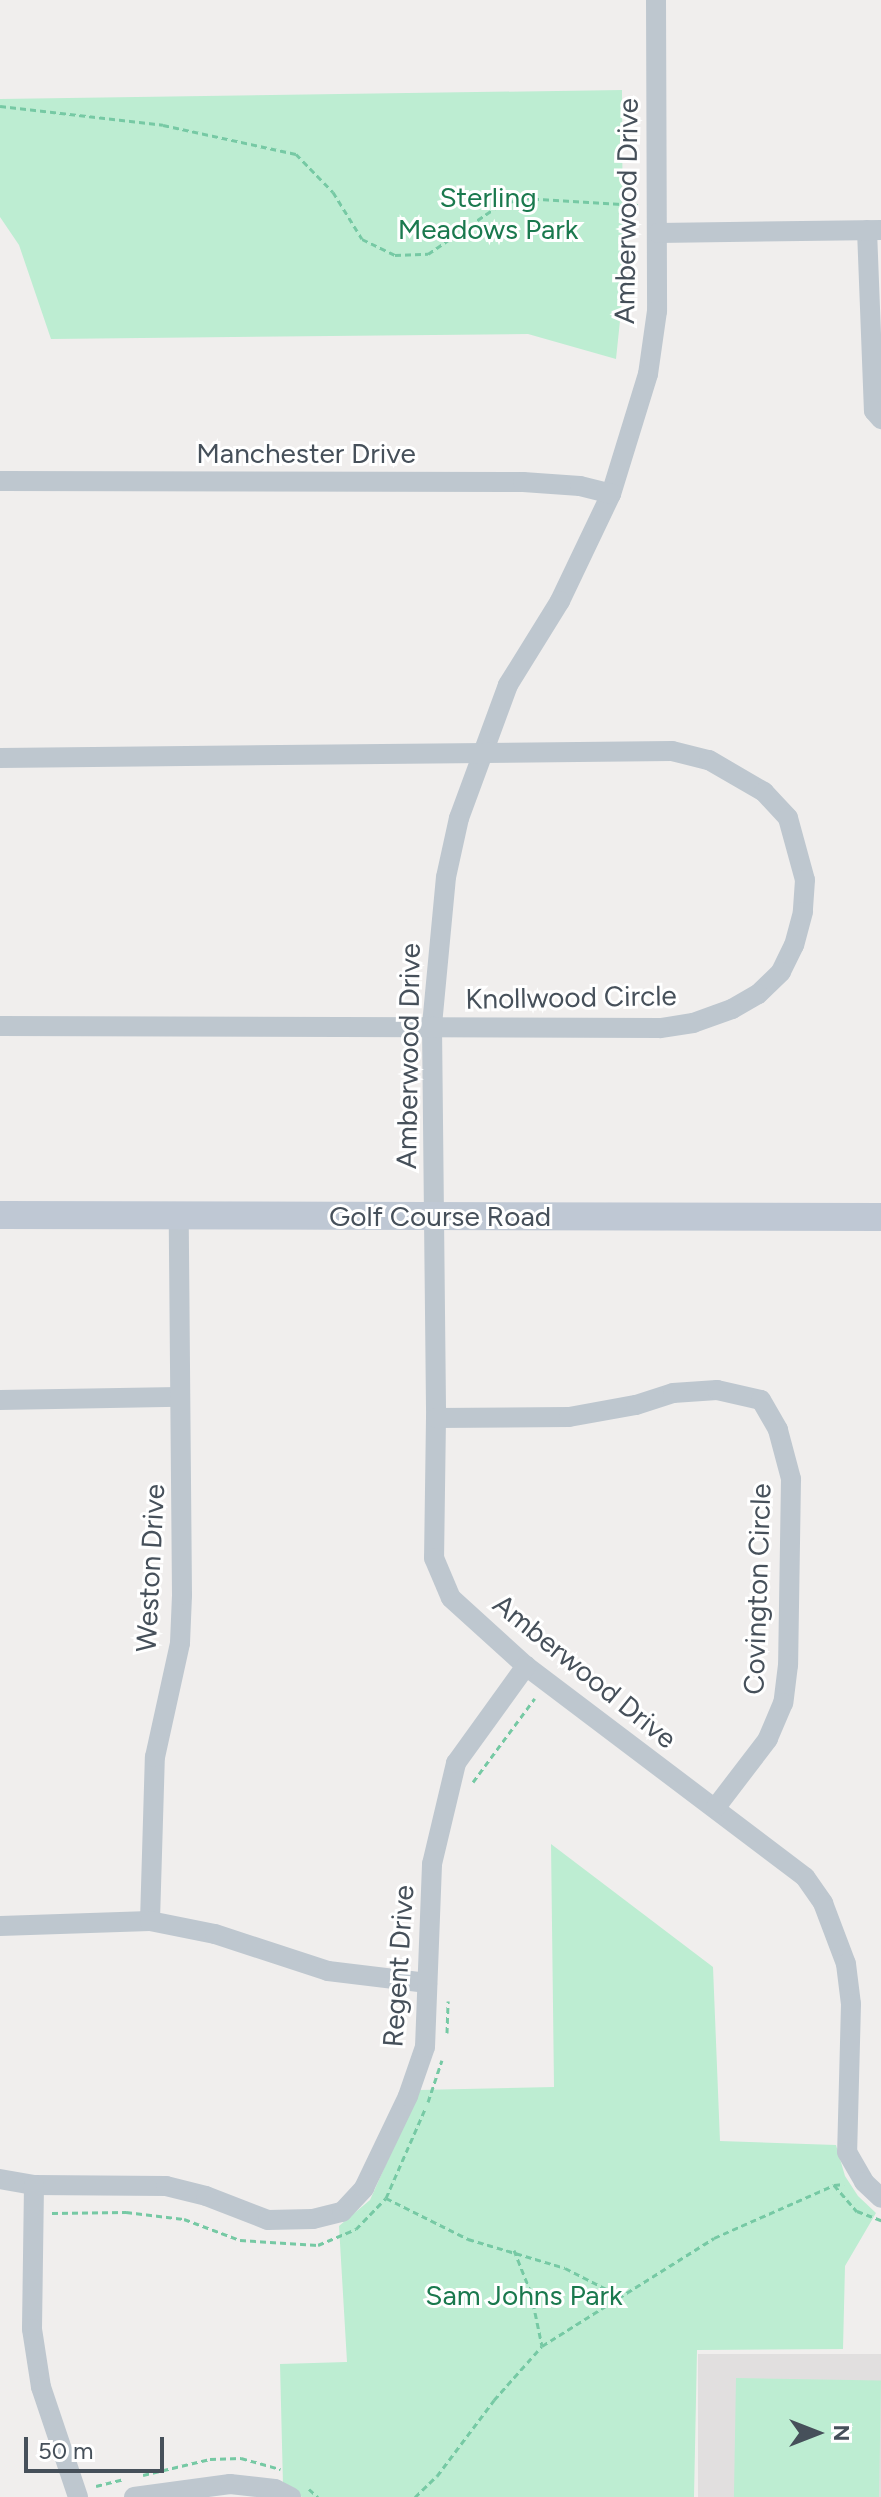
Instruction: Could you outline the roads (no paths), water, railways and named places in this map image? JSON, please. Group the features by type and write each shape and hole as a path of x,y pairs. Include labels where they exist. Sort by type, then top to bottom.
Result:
{"street":[{"name":"Amberwood Drive","path":"656,0 657,311 648,374 611,494 560,601 508,685 459,818 446,877 432,1026 436,1418 434,1558 451,1598 526,1666 805,1877 823,1903 846,1964 851,2004 847,2152 864,2182 881,2198"},
{"path":"658,233 874,230 874,411 881,419"},
{"name":"Manchester Drive","path":"0,481 523,482 580,486 611,494"},
{"name":"Knollwood Circle","path":"0,758 672,751 709,760 764,792 788,818 799,847 805,880 803,912 794,945 781,972 758,994 732,1009 693,1023 660,1028 0,1026"},
{"name":"Golf Course Road","path":"0,1215 881,1217"},
{"name":"Weston Drive","path":"150,1921 155,1757 180,1643 184,1494 179,1397 179,1215"},
{"name":"Covington Circle","path":"436,1418 569,1417 636,1405 673,1393 717,1390 761,1400 778,1430 791,1479 788,1665 783,1703 768,1739 716,1807"},
{"path":"0,1400 179,1397"},
{"name":"Regent Drive","path":"0,2179 34,2185 166,2186 206,2196 268,2220 313,2219 342,2212 364,2188 408,2096 425,2047 432,1864 456,1763 526,1666"},
{"path":"0,1926 150,1921 215,1934 328,1971 427,1983"},
{"path":"34,2185 32,2329 38,2373 78,2497"},
{"path":"134,2497 230,2484 275,2489 291,2497"}],"park label":[{"name":"Sterling Meadows Park","path":"488,213"},
{"name":"Sam Johns Park","path":"524,2295"}]}
